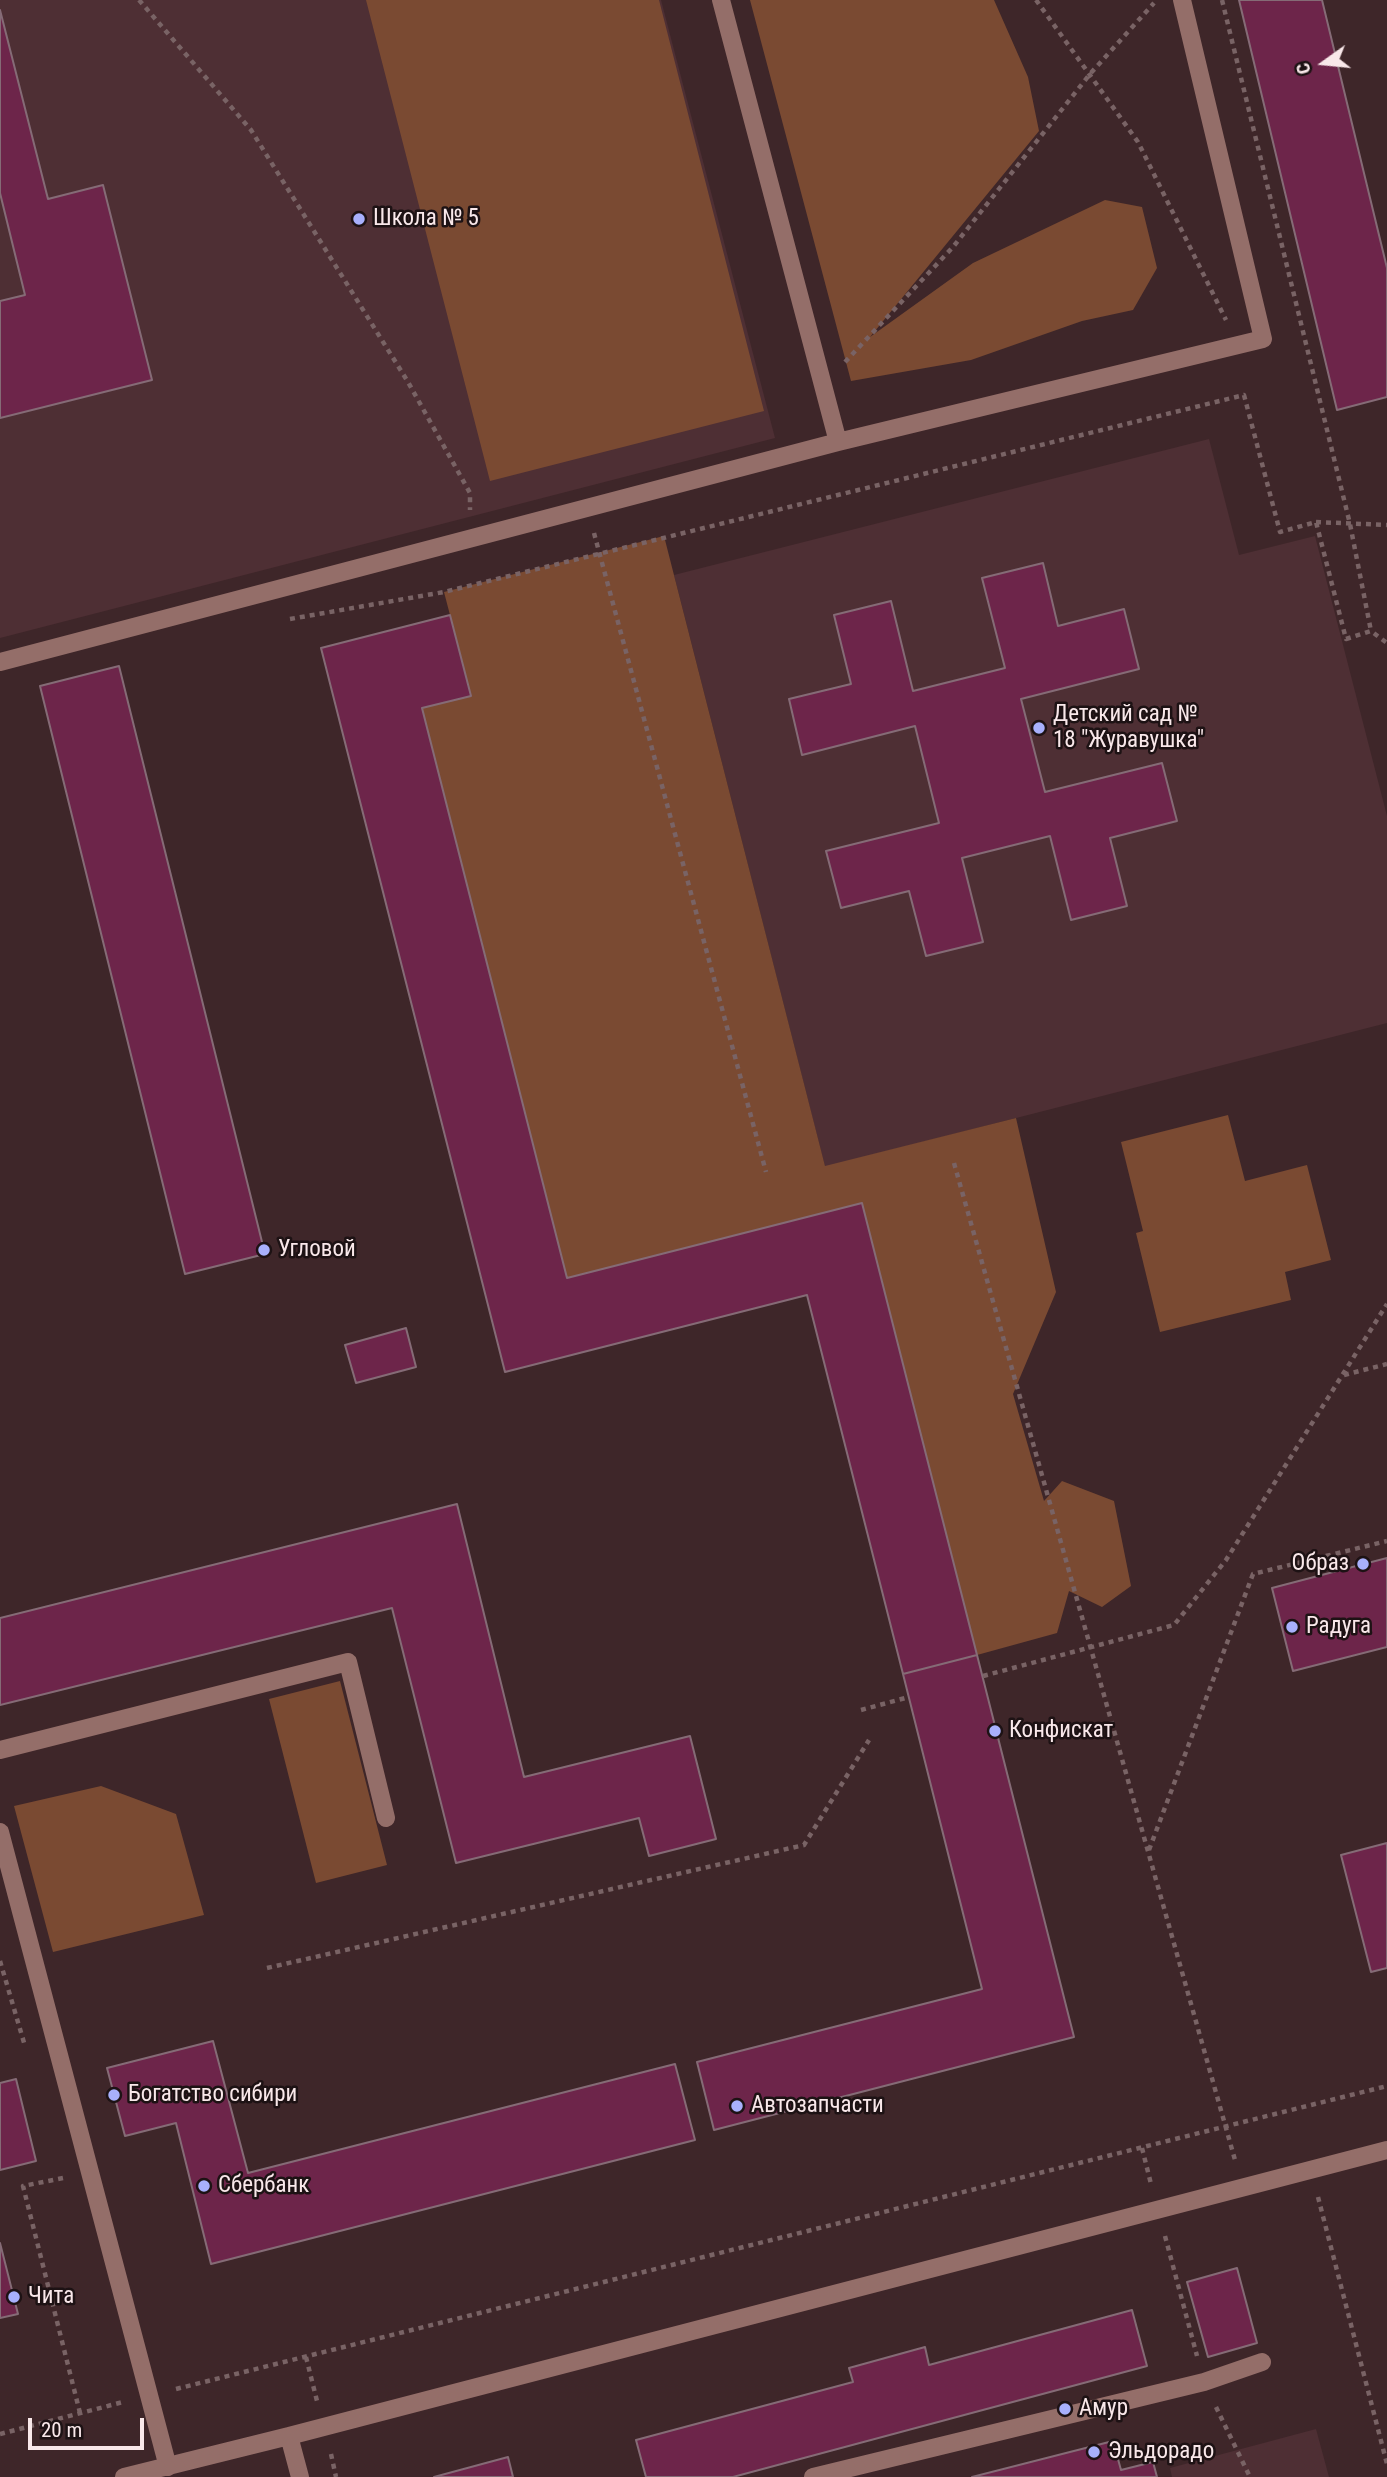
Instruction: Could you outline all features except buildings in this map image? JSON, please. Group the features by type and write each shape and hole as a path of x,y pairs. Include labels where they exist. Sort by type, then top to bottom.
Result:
{"street":[{"path":"721,0 838,442"},
{"path":"0,662 838,442 1263,339 1182,0"},
{"path":"0,1749 348,1662 386,1818"},
{"path":"0,1832 167,2467"},
{"path":"124,2477 1387,2150"},
{"path":"813,2477 1204,2382 1262,2362"},
{"path":"289,2436 300,2477"}],"path":[{"path":"139,0 251,130 408,382 470,494 470,519 487,535"},
{"path":"1036,0 1138,142 1239,346"},
{"path":"839,368 953,247 1090,74 1157,0"},
{"path":"1222,0 1350,524 1371,631 1387,643"},
{"path":"285,620 444,592 1244,395 1280,532 1316,522 1387,525"},
{"path":"586,509 600,552 766,1172"},
{"path":"1316,522 1346,639 1371,631"},
{"path":"954,1163 1242,2188"},
{"path":"983,1676 1174,1625 1226,1560 1387,1304"},
{"path":"1342,1375 1387,1364"},
{"path":"1149,1851 1253,1574 1387,1541"},
{"path":"861,1710 909,1697"},
{"path":"267,1968 804,1845 869,1740"},
{"path":"0,1961 28,2054"},
{"path":"0,2434 1387,2086"},
{"path":"1142,2148 1152,2187"},
{"path":"61,2165 64,2178 23,2186 80,2413"},
{"path":"1311,2170 1387,2464"},
{"path":"1162,2226 1204,2382 1250,2477"}],"shaded area":[{"name":"Школа № 5","path":"0,0 661,0 775,438 0,638"},
{"path":"366,0 659,0 764,411 490,481"},
{"path":"750,0 994,0 1028,77 1039,131 870,337 973,263 1105,200 1142,207 1157,268 1133,310 1082,321 971,360 851,381"},
{"name":"Детский сад № 18 \"Журавушка\"","path":"1209,439 1239,555 1315,536 1387,816 1387,1023 825,1167 674,575"},
{"path":"664,536 825,1166 1016,1118 1056,1292 1013,1394 1044,1501 1062,1481 1114,1501 1131,1586 1102,1607 1069,1591 1057,1633 977,1655 862,1203 567,1278 422,708 471,696 444,592"},
{"path":"1228,1115 1245,1181 1307,1165 1331,1260 1285,1272 1291,1300 1160,1332 1136,1233 1143,1231 1121,1142"},
{"path":"340,1681 387,1865 316,1883 269,1699"},
{"path":"101,1786 176,1814 204,1915 53,1952 14,1806"},
{"path":"1316,2429 1329,2477 1172,2477 1170,2468"}],"place":[{"name":"Школа № 5","path":"359,219"},
{"name":"Детский сад № 18 \"Журавушка\"","path":"1039,728"},
{"name":"Угловой","path":"264,1250"},
{"name":"Образ","path":"1363,1564"},
{"name":"Радуга","path":"1292,1627"},
{"name":"Конфискат","path":"995,1731"},
{"name":"Богатство сибири","path":"114,2095"},
{"name":"Автозапчасти","path":"737,2106"},
{"name":"Сбербанк","path":"204,2186"},
{"name":"Чита","path":"14,2297"},
{"name":"Амур","path":"1065,2409"},
{"name":"Эльдорадо","path":"1094,2452"}]}
